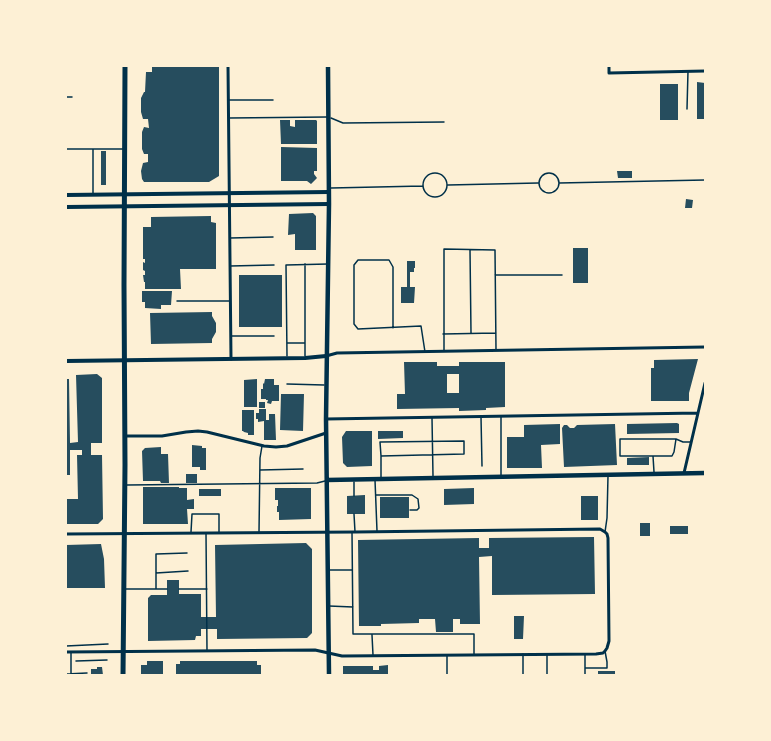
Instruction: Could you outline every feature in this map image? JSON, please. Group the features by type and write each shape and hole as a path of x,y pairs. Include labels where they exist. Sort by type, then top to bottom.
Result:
{"main road":[{"path":"123,675 126,66"},
{"path":"328,66 329,204 326,433 329,675"},
{"path":"327,480 705,473"}],"street":[{"path":"228,66 231,359"},
{"path":"609,66 609,73 705,71"},
{"path":"701,66 701,71"},
{"path":"66,195 329,190"},
{"path":"66,207 329,204"},
{"path":"66,361 305,358 326,356 337,353 705,347"},
{"path":"684,473 705,383"},
{"path":"326,419 698,413"},
{"path":"125,436 162,436 198,431 276,448 288,446 326,433"},
{"path":"66,534 377,532 596,528 603,530 607,534 608,538 609,641 605,651 603,653 596,654 342,656 315,650 66,652"}],"lane":[{"path":"688,72 688,109"},
{"path":"66,97 72,97"},
{"path":"228,100 273,100"},
{"path":"229,118 328,117 343,123 444,122"},
{"path":"66,149 125,149"},
{"path":"93,149 93,195"},
{"path":"435,172 446,178 448,185 447,190 442,196 434,197 426,194 423,186 425,178 435,172"},
{"path":"546,173 554,174 559,183 555,191 549,194 540,190 538,184 540,177 546,173"},
{"path":"559,183 705,180"},
{"path":"448,185 538,184"},
{"path":"329,190 423,186"},
{"path":"230,238 273,237"},
{"path":"444,352 444,249 495,250 496,350"},
{"path":"470,250 471,334"},
{"path":"393,328 392,267 389,260 358,260 354,265 354,324 358,330 393,328 421,326 425,352"},
{"path":"305,264 305,358"},
{"path":"287,358 286,265 328,264"},
{"path":"230,266 274,265"},
{"path":"495,275 562,275"},
{"path":"177,301 230,301"},
{"path":"443,334 496,333"},
{"path":"231,336 274,336"},
{"path":"286,343 305,343"},
{"path":"287,384 326,385"},
{"path":"501,416 502,477"},
{"path":"481,417 482,466"},
{"path":"432,418 433,478"},
{"path":"676,439 672,456 620,456 620,439 676,439 683,442 691,442"},
{"path":"381,456 464,454 464,440 380,442 381,479"},
{"path":"259,532 260,458 262,446"},
{"path":"653,456 654,474"},
{"path":"260,470 303,470"},
{"path":"605,532 607,518 608,475"},
{"path":"125,485 317,483 327,480"},
{"path":"354,480 354,496"},
{"path":"375,480 377,532"},
{"path":"376,496 412,495 418,499 419,508 417,510 410,510"},
{"path":"191,532 192,514 219,514 219,532"},
{"path":"354,514 352,570 353,634 474,634 474,655"},
{"path":"206,532 207,651"},
{"path":"156,589 156,554 187,553"},
{"path":"328,570 352,570"},
{"path":"156,573 188,571"},
{"path":"123,589 167,589"},
{"path":"179,589 207,589"},
{"path":"328,606 353,607"},
{"path":"372,635 373,655"},
{"path":"585,668 607,668 605,651"},
{"path":"71,652 71,674"},
{"path":"520,675 523,675 523,654"},
{"path":"547,654 547,675"},
{"path":"585,654 585,675"},
{"path":"446,675 447,655"},
{"path":"66,674 87,674"}],"path":[{"path":"66,646 108,644"},
{"path":"71,661 107,660"}],"building":[{"path":"152,66 219,66 219,176 209,182 144,182 142,179 141,171 143,163 148,162 148,154 144,154 142,149 142,132 144,127 149,128 148,119 143,119 141,112 141,98 145,92 146,72 152,72"},
{"path":"697,82 705,83 705,119 697,119"},
{"path":"660,84 678,84 678,120 660,120"},
{"path":"280,120 290,120 290,126 295,127 295,120 316,120 317,144 281,144"},
{"path":"281,147 317,148 317,171 314,171 314,174 317,178 311,184 307,181 281,181"},
{"path":"101,151 106,151 106,185 101,185"},
{"path":"617,171 632,171 632,178 618,178"},
{"path":"686,199 693,200 692,208 685,208"},
{"path":"313,213 316,216 316,250 295,250 295,234 288,235 289,214"},
{"path":"211,216 211,222 216,223 216,269 180,269 181,289 145,289 143,275 145,275 145,271 143,270 143,262 145,263 145,259 143,259 143,227 151,227 151,217"},
{"path":"573,248 588,248 588,283 573,283"},
{"path":"407,261 415,261 414,272 410,272 410,287 415,287 414,303 401,303 401,287 407,287"},
{"path":"239,275 282,275 282,327 239,327"},
{"path":"142,291 172,291 171,305 161,305 161,309 145,308 145,302 142,302"},
{"path":"212,312 212,316 216,323 216,332 212,339 212,343 151,344 150,313"},
{"path":"698,359 689,393 689,401 651,401 651,368 654,368 654,360"},
{"path":"404,362 437,362 437,366 459,366 459,362 505,362 505,407 486,408 486,410 459,411 459,408 397,409 397,394 405,394","holes":["447,374 459,374 459,393 447,393"]},
{"path":"97,374 102,378 102,443 91,443 91,455 102,455 103,519 98,524 66,524 66,499 78,499 77,455 82,455 82,450 70,450 70,475 66,475 66,379 69,379 70,443 78,442 76,375"},
{"path":"257,379 257,407 244,407 244,380"},
{"path":"265,379 274,379 274,385 279,385 279,401 272,401 271,404 267,403 268,400 266,399 261,399 261,389 263,389"},
{"path":"281,394 304,394 303,431 280,430"},
{"path":"259,402 265,402 265,408 259,408"},
{"path":"259,409 266,409 266,420 269,420 269,414 275,414 276,440 264,440 264,421 258,422 258,419 256,419 256,413 259,413"},
{"path":"242,410 254,410 254,435 248,435 248,433 242,431"},
{"path":"560,424 560,444 541,445 542,468 507,468 507,437 524,437 524,425"},
{"path":"615,424 617,465 564,467 562,428 564,425 574,428 577,425"},
{"path":"627,424 679,424 679,433 627,434"},
{"path":"346,431 372,431 372,466 347,467 343,463 342,437"},
{"path":"378,431 403,431 403,438 378,439"},
{"path":"192,445 206,448 206,470 200,470 200,467 192,467"},
{"path":"161,447 161,454 168,454 169,483 161,483 160,481 143,481 142,451 145,448"},
{"path":"649,457 649,465 627,465 627,458"},
{"path":"186,474 197,474 197,483 186,483"},
{"path":"143,487 187,488 187,500 194,499 194,509 187,509 188,524 143,524"},
{"path":"275,488 311,488 311,519 279,520 279,512 277,512 278,500 275,500"},
{"path":"474,488 474,504 444,505 444,489"},
{"path":"199,489 221,489 221,496 199,496"},
{"path":"365,495 365,514 347,514 347,496"},
{"path":"581,496 598,496 598,520 581,520"},
{"path":"380,497 409,497 409,518 380,518"},
{"path":"640,523 650,523 650,536 640,536"},
{"path":"670,526 688,526 688,534 670,534"},
{"path":"594,537 595,594 492,595 492,556 479,557 480,624 460,624 460,619 453,619 453,632 436,632 435,619 419,619 419,623 359,626 358,540 479,538 479,548 489,548 489,538"},
{"path":"306,543 312,549 312,633 307,638 217,639 217,629 201,629 201,636 196,636 195,640 148,641 148,598 151,595 167,595 167,580 179,580 179,594 201,594 201,617 216,617 215,545"},
{"path":"101,544 104,559 105,588 66,588 66,545"},
{"path":"514,616 524,616 523,639 514,639"},
{"path":"147,661 163,661 163,675 141,675 141,665 147,665"},
{"path":"180,661 257,661 257,665 261,665 261,675 176,675 176,664 180,664"},
{"path":"388,665 388,675 343,675 343,666 373,666 373,670 379,670 379,666"},
{"path":"97,667 102,667 103,675 91,675 91,669 97,669"},
{"path":"598,671 615,671 615,675 598,675"}]}
